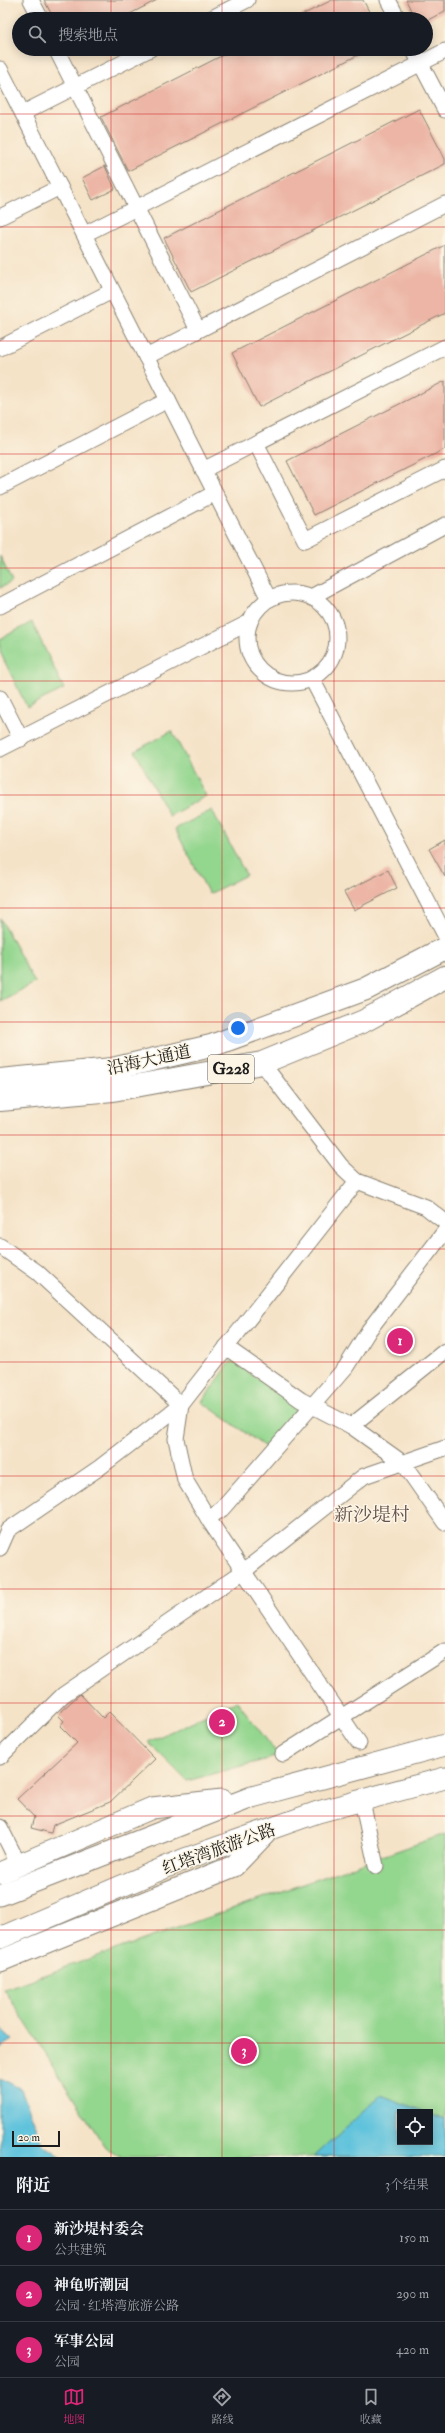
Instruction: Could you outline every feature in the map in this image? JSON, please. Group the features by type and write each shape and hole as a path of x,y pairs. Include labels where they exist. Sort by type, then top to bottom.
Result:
{"highway":[{"name":"沿海大通道","path":"0,1080 112,1070 211,1046 366,989 445,948"},
{"name":"沿海大通道","path":"0,1100 113,1090 262,1064 364,1021 445,977"},
{"path":"161,1058 166,1080"}],"main road":[{"path":"0,1895 252,1797 445,1745"},
{"name":"红塔湾旅游公路","path":"0,1938 185,1859 318,1812 445,1778"},
{"path":"9,1869 152,1808 252,1797"},
{"path":"0,1961 234,1866 269,1830"}],"street":[{"path":"31,0 37,12"},
{"path":"224,12 247,0"},
{"path":"388,0 394,12"},
{"path":"85,234 445,51"},
{"path":"60,56 198,330"},
{"path":"23,114 136,56"},
{"path":"417,56 445,110"},
{"path":"2,77 23,114 85,234 112,291 269,599"},
{"path":"0,217 60,187"},
{"path":"146,357 445,204"},
{"path":"0,348 112,291"},
{"path":"203,470 445,347"},
{"path":"0,488 168,400"},
{"path":"256,444 305,540 445,469"},
{"path":"0,606 215,493"},
{"path":"311,597 445,525"},
{"path":"297,593 311,597 323,605 332,617 337,631 337,645 333,659 324,671 312,679 297,684 282,682 267,676 256,666 249,652 247,637 250,622 257,609 269,599 282,594 297,593"},
{"path":"0,749 250,622"},
{"path":"312,679 445,935"},
{"path":"0,698 21,739"},
{"path":"262,1064 341,1166 357,1181 426,1207 445,1222"},
{"path":"0,1548 8,1530 99,1468 181,1405 357,1181"},
{"path":"208,1518 222,1509 346,1367 369,1330 445,1231"},
{"path":"0,1246 37,1272 181,1405"},
{"path":"226,1347 301,1400 351,1426 403,1463 445,1523"},
{"path":"351,1426 445,1351"},
{"path":"181,1405 176,1439 186,1480 208,1518 359,1743"},
{"path":"0,1757 63,1695 244,1571 364,1476 445,1448"},
{"path":"283,1754 445,1651"},
{"path":"362,1801 376,1866"},
{"path":"0,1827 9,1869"}],"green space":[{"path":"0,556 12,582 0,588"},
{"path":"32,622 64,689 27,707 0,652 0,639"},
{"path":"172,731 206,796 169,816 135,751"},
{"path":"212,810 246,875 209,894 175,829"},
{"path":"0,918 35,983 0,1001"},
{"path":"232,1360 298,1408 268,1449 202,1402"},
{"path":"237,1701 279,1756 187,1781 148,1742"},
{"path":"445,1834 445,2140 433,2135 433,2109 397,2109 397,2115 357,2157 122,2157 105,2147 4,1989"}],"water":[{"path":"0,2028 13,2040 0,2048"},
{"path":"0,2078 21,2089 43,2145 61,2157 0,2157"},
{"path":"381,2095 417,2109 397,2109 397,2145 433,2145 433,2115 445,2120 445,2157 314,2157"}],"building":[{"path":"44,0 157,0 134,12 50,12"},
{"path":"332,0 363,0 369,12 308,12"},
{"path":"406,0 445,0 445,11 433,17 433,12 412,12"},
{"path":"221,56 356,56 128,171 101,117"},
{"path":"419,109 445,159 445,164 191,292 164,238"},
{"path":"105,166 115,189 93,200 82,178"},
{"path":"445,245 445,313 259,407 232,353"},
{"path":"445,381 445,449 314,515 287,461"},
{"path":"445,840 445,877 429,849"},
{"path":"388,870 397,888 354,910 344,892"},
{"path":"80,1694 103,1718 109,1712 155,1759 110,1802 53,1825 51,1833 31,1828 34,1817 17,1799 77,1743 60,1726 64,1721 59,1716 61,1711"}],"place":[{"name":"新沙堤村委会","path":"400,1341"},
{"name":"神龟听潮园","path":"222,1722"},
{"name":"军事公园","path":"244,2051"}],"district":[{"name":"新沙堤村","path":"372,1515"}]}
